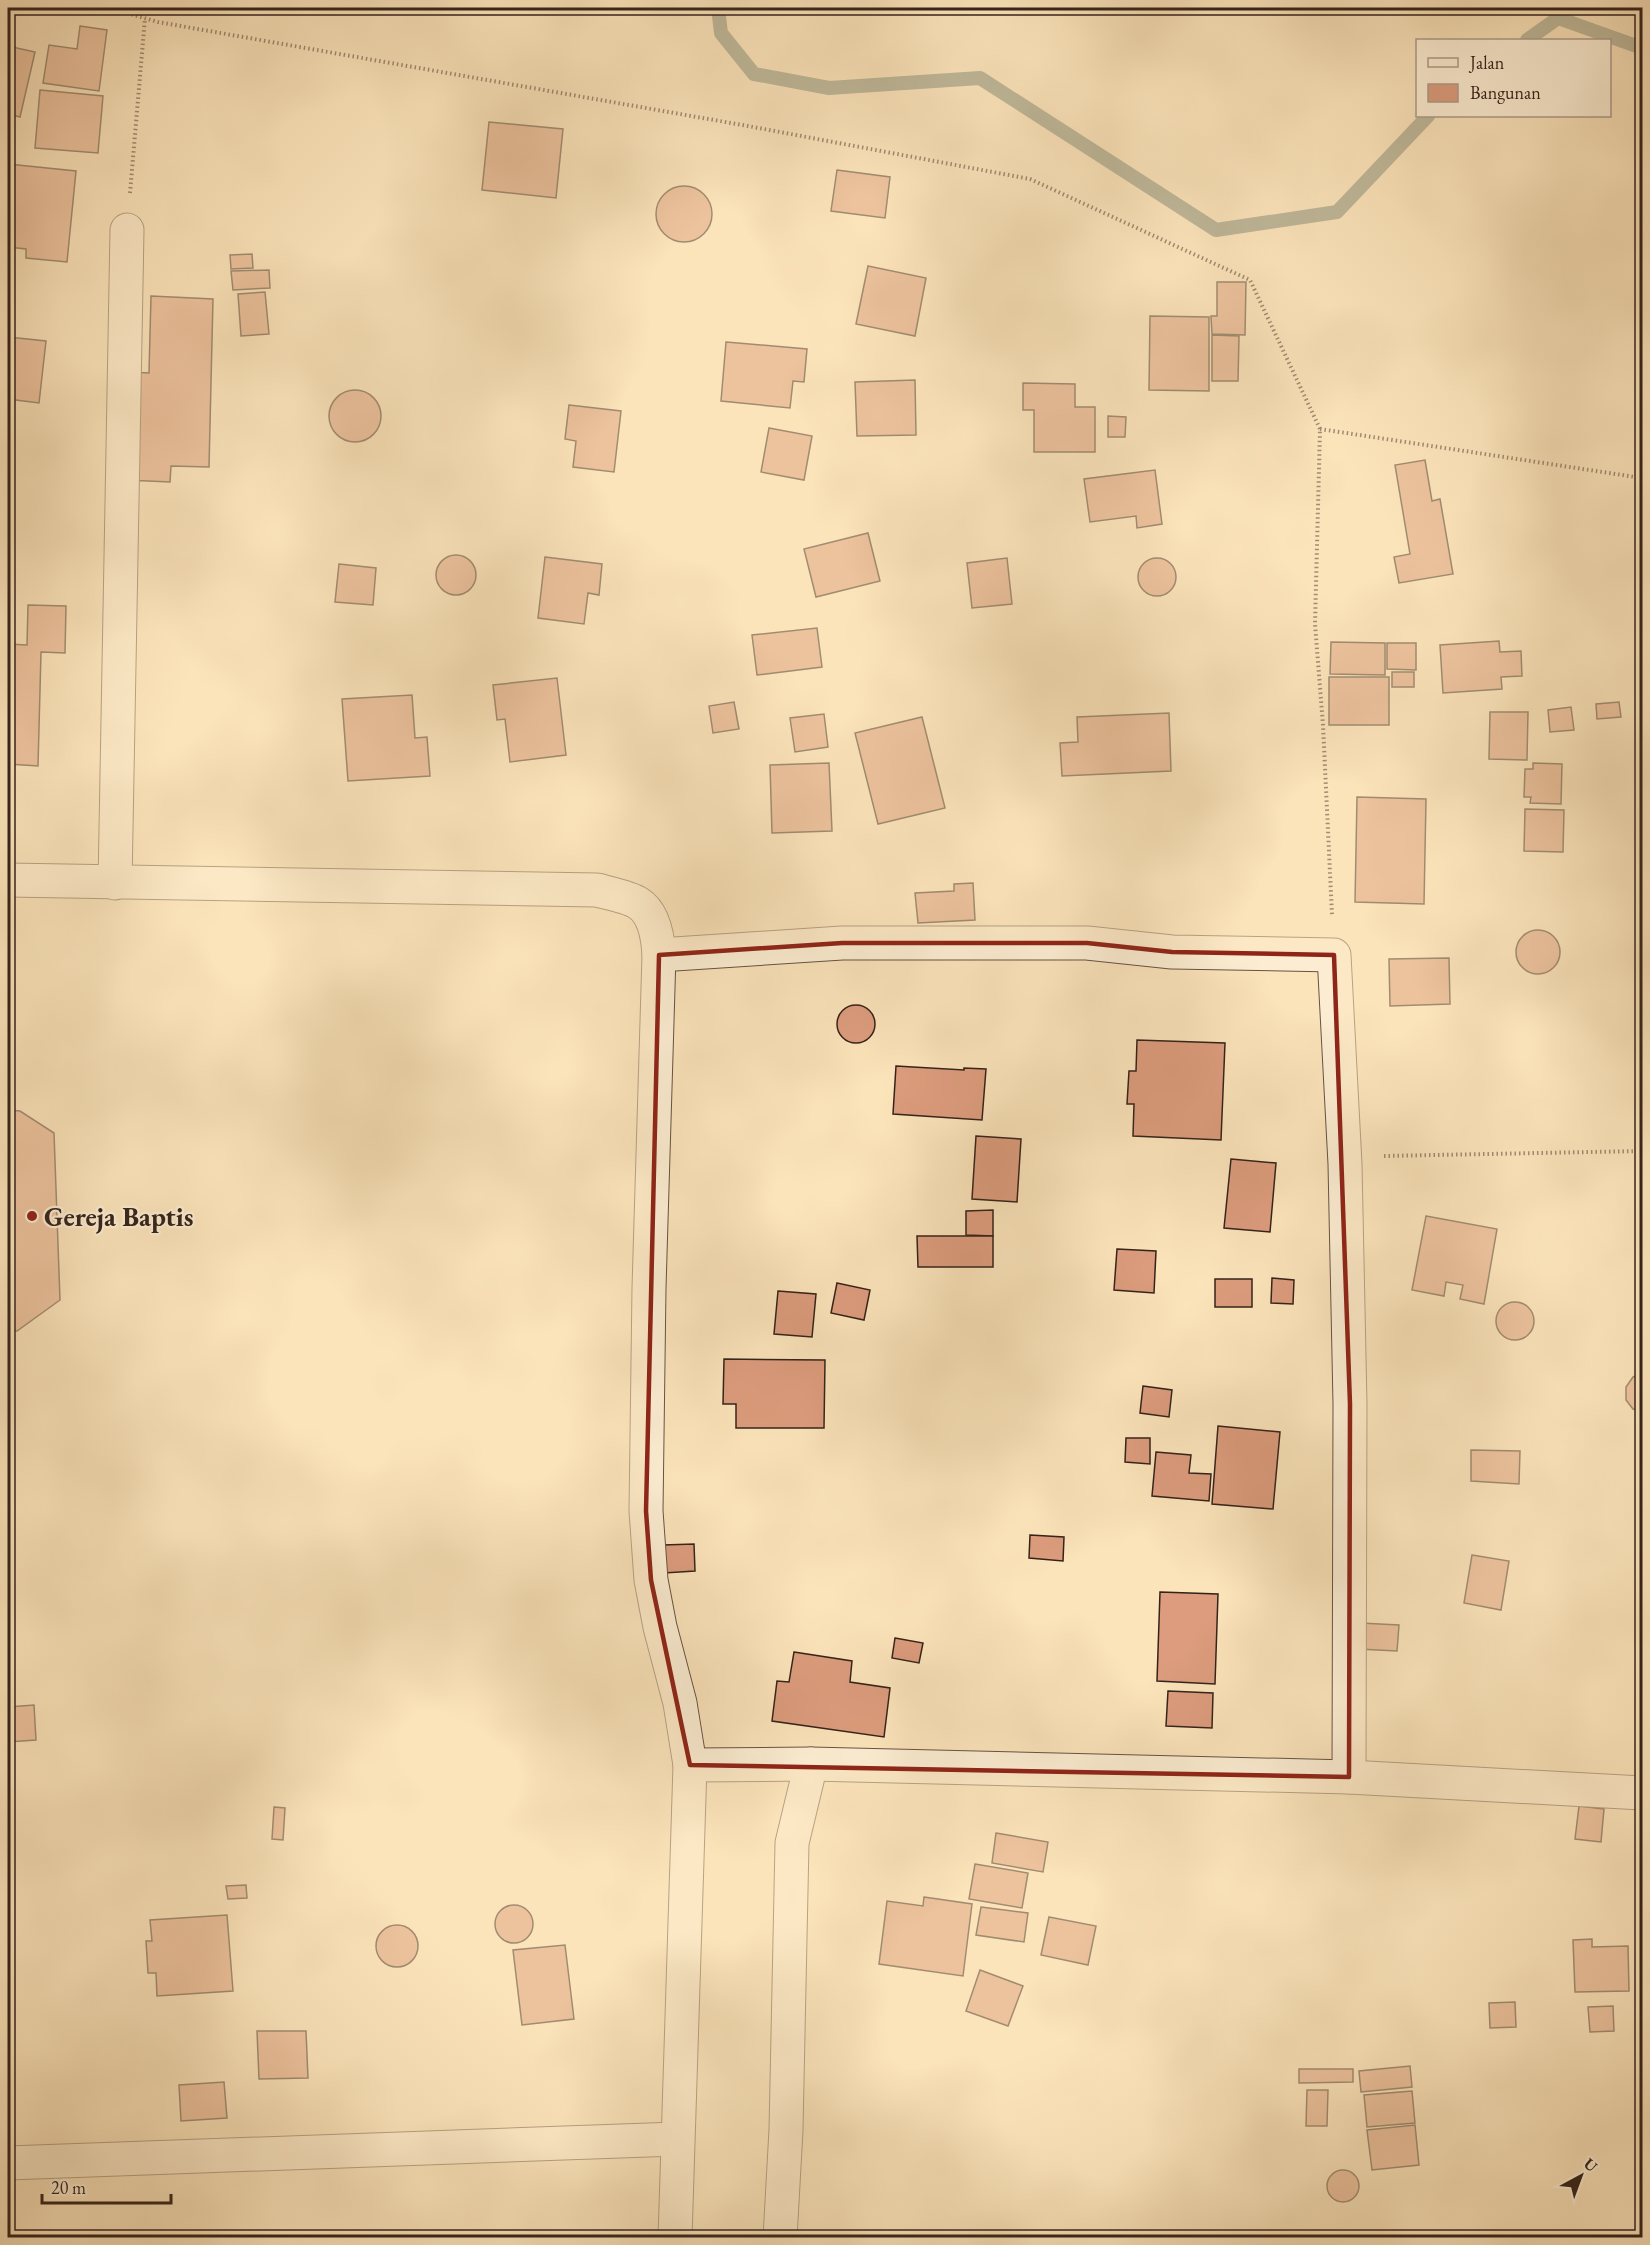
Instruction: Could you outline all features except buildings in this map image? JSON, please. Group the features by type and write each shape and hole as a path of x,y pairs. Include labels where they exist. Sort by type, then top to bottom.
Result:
{"street":[{"path":"115,883 127,230"},
{"path":"8,880 597,890 639,903 649,917 658,937 659,955 649,1288 646,1511 651,1580 660,1627 680,1703 690,1765 675,2238"},
{"path":"659,955 842,943 1088,943 1172,952 1334,955 1344,1157 1350,1404 1349,1777"},
{"path":"690,1765 811,1764 1349,1777 1642,1793"},
{"path":"780,2238 786,2130 792,1844 811,1764"},
{"path":"8,2163 677,2139"}],"path":[{"path":"110,8 158,22 760,128 1030,179 1250,280 1320,429 1315,624 1323,725 1334,955"},
{"path":"127,230 145,18"},
{"path":"1320,429 1642,478"},
{"path":"1344,1157 1642,1150"}],"highlighted area":[{"path":"842,943 1087,943 1172,952 1334,955 1350,1404 1349,1777 690,1765 651,1580 646,1511 659,955"}],"waterway":[{"path":"718,8 721,33 754,74 829,88 980,78 1216,230 1337,212 1427,117"},
{"path":"1528,39 1558,18 1642,48"}],"place":[{"name":"Gereja Baptis","path":"32,1216"}]}
